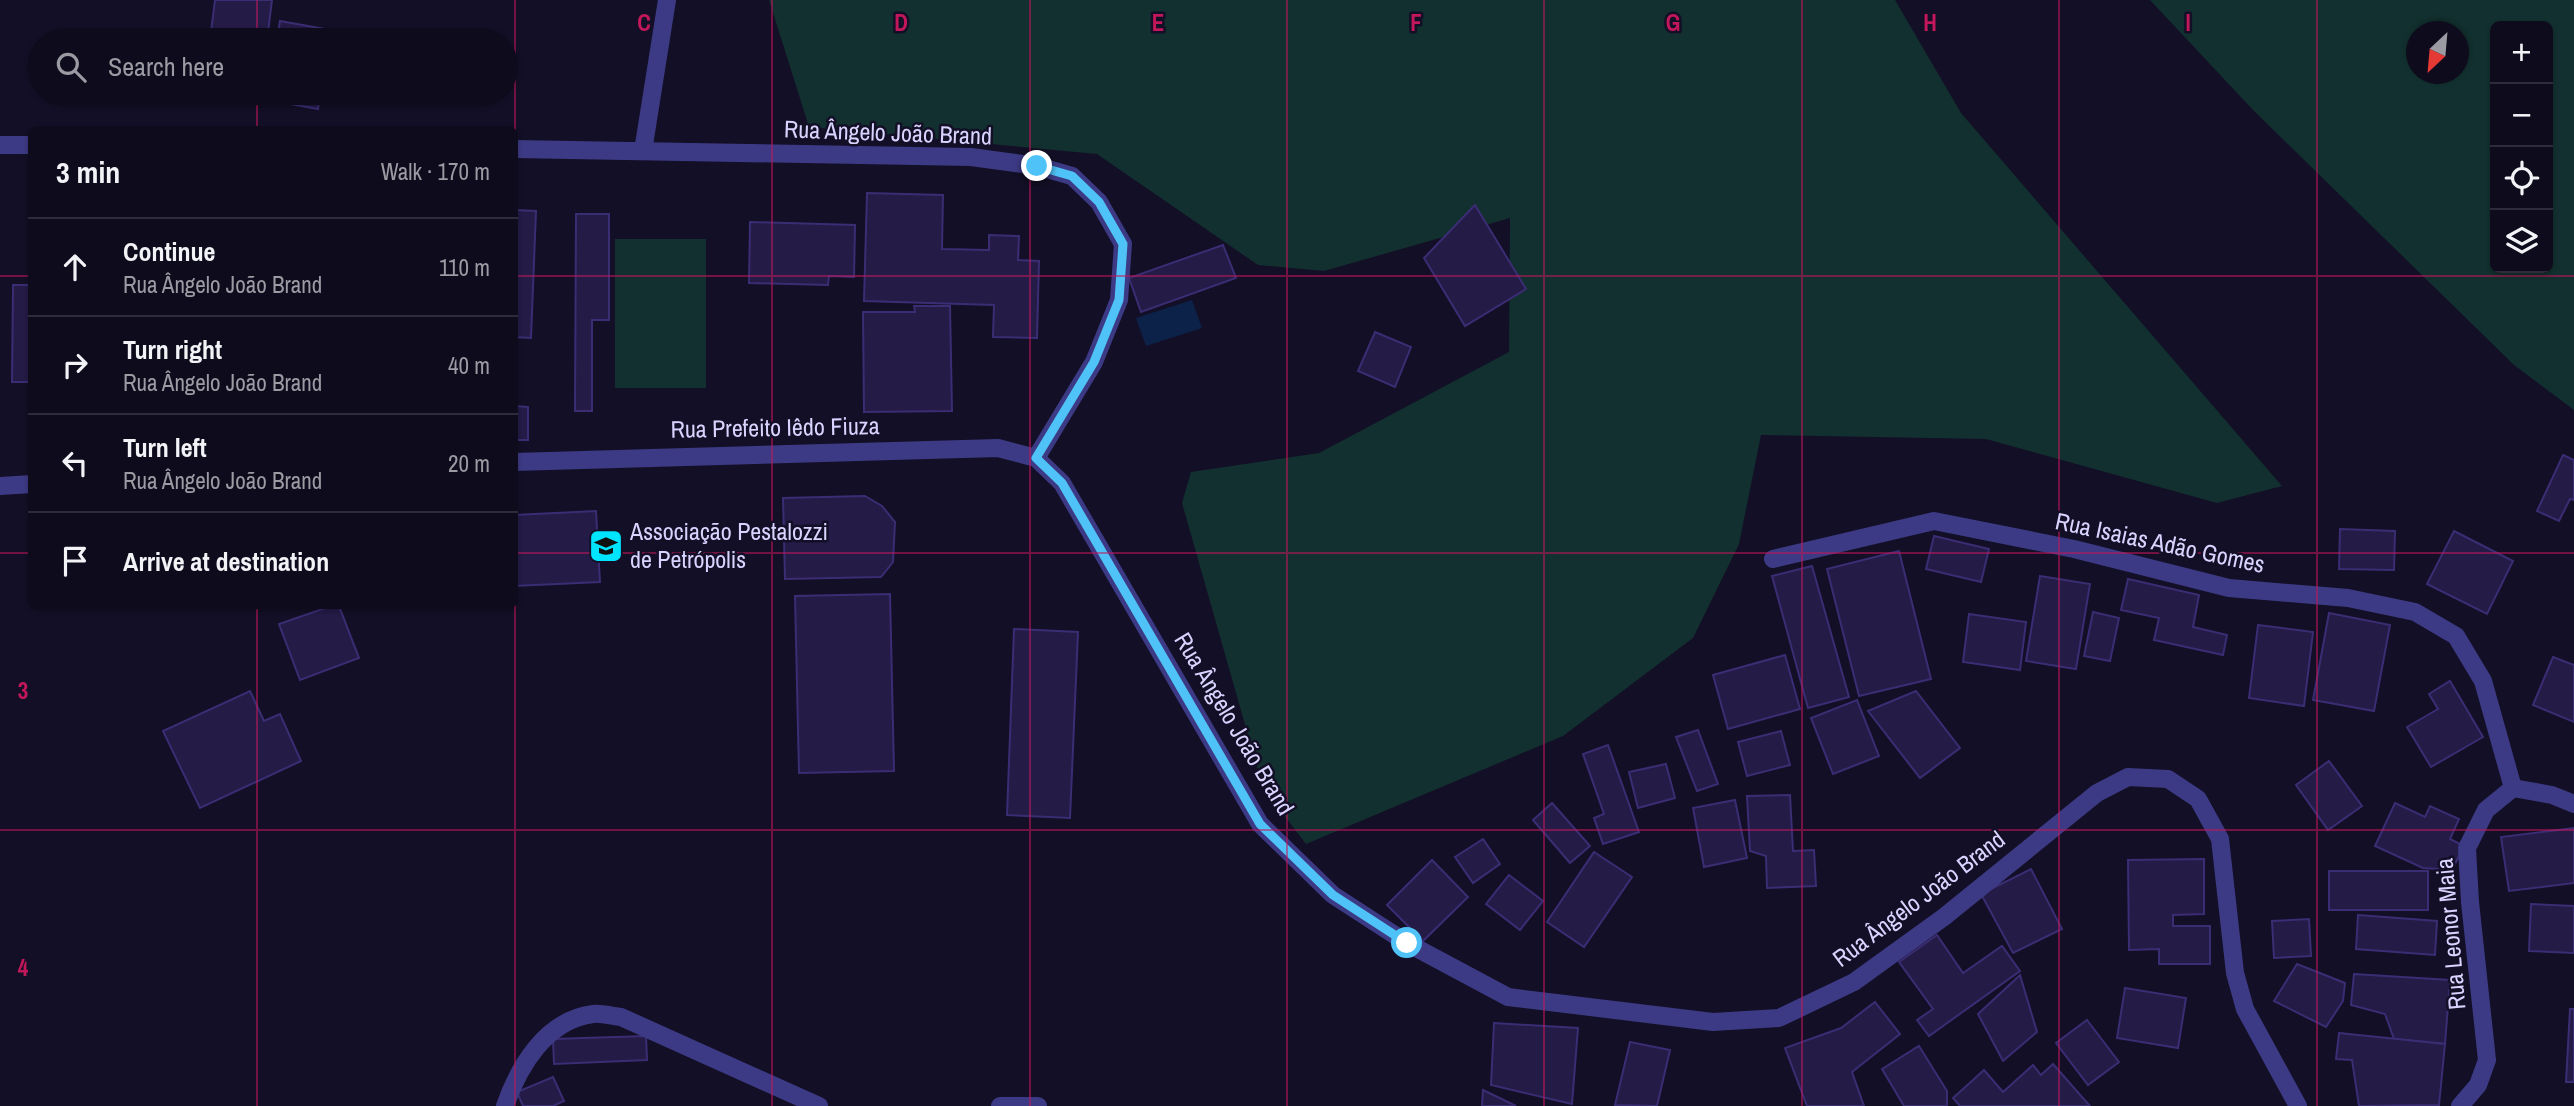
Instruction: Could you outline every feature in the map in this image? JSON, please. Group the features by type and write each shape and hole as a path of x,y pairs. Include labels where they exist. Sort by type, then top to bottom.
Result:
{"street":[{"path":"643,150 667,0"},
{"path":"0,145 28,145"},
{"name":"Rua Ângelo João Brand","path":"518,149 971,157 1037,166 1072,176 1099,202 1123,244 1119,300 1094,362 1036,458 1062,483 1260,824 1333,895 1407,943 1508,997 1713,1023 1779,1018 1854,982 1944,917 2098,793 2128,777 2168,779 2199,799 2220,839 2235,972 2245,1009 2298,1106"},
{"name":"Rua Prefeito Iêdo Fiuza","path":"518,462 998,448 1036,458"},
{"path":"0,486 28,484"},
{"name":"Rua Isaias Adão Gomes","path":"1773,559 1934,521 2074,549 2230,588 2348,598 2415,612 2456,636 2483,681 2513,788"},
{"path":"2513,788 2552,795 2574,804"},
{"name":"Rua Leonor Maia","path":"2460,1106 2478,1085 2487,1060 2467,848 2486,810 2513,788"},
{"path":"505,1106 515,1078 538,1046 562,1023 594,1013 621,1017 819,1106"},
{"path":"1000,1106 1038,1106"}],"green space":[{"path":"769,0 1895,0 1961,113 2282,486 2217,503 1986,439 1761,435 1739,544 1693,638 1563,736 1306,844 1263,788 1182,503 1191,472 1319,453 1509,352 1510,218 1324,271 1258,265 1097,154 809,127"},
{"path":"2150,0 2574,0 2574,410 2514,365 2253,110"},
{"path":"615,239 706,239 706,388 615,388"}],"water":[{"path":"1192,300 1202,328 1146,346 1136,318"}],"building":[{"path":"215,0 272,0 268,28 212,28"},
{"path":"280,21 320,28 279,28"},
{"path":"296,105 318,105 318,109"},
{"path":"867,193 943,195 942,249 989,250 989,235 1019,236 1018,260 1039,261 1037,338 993,337 994,305 864,301"},
{"path":"1475,205 1526,289 1465,326 1424,258"},
{"path":"518,210 536,211 531,338 518,337"},
{"path":"576,214 609,214 609,320 592,320 592,411 575,411"},
{"path":"750,222 855,225 854,277 829,276 828,285 749,283"},
{"path":"1223,245 1236,278 1141,312 1129,278"},
{"path":"13,285 28,285 28,382 12,382"},
{"path":"914,306 950,306 952,411 864,412 863,312 915,312"},
{"path":"1375,332 1411,347 1395,387 1358,371"},
{"path":"518,406 528,407 528,440 518,440"},
{"path":"2563,455 2574,460 2574,500 2570,499 2559,521 2537,511"},
{"path":"865,496 882,506 895,522 893,562 881,577 785,579 783,498"},
{"path":"596,511 600,582 518,586 518,515"},
{"path":"2340,529 2395,531 2394,570 2339,569"},
{"path":"2454,531 2513,561 2487,614 2427,584"},
{"path":"1934,536 1989,549 1981,582 1926,569"},
{"path":"1899,551 1931,679 1859,696 1827,569"},
{"path":"1812,566 1849,697 1808,708 1772,576"},
{"path":"2040,576 2090,584 2076,669 2026,661"},
{"path":"2128,579 2199,595 2193,627 2227,635 2223,655 2154,640 2159,618 2121,610"},
{"path":"890,594 894,771 799,773 795,596"},
{"path":"322,609 340,609 359,658 300,680 279,624"},
{"path":"2093,612 2119,618 2110,661 2084,656"},
{"path":"2329,613 2390,625 2374,711 2313,700"},
{"path":"1969,614 2026,622 2020,670 1963,662"},
{"path":"2258,625 2313,632 2304,706 2249,698"},
{"path":"1014,629 1078,632 1070,818 1007,815"},
{"path":"1785,655 1800,709 1728,729 1713,675"},
{"path":"2553,657 2574,665 2574,722 2533,705"},
{"path":"2450,681 2483,737 2431,767 2407,727 2438,709 2429,694"},
{"path":"250,691 264,721 280,714 301,761 200,808 163,731"},
{"path":"1916,691 1960,748 1920,778 1868,711"},
{"path":"1857,700 1879,756 1833,774 1811,718"},
{"path":"1698,730 1718,784 1697,791 1676,737"},
{"path":"1781,731 1790,765 1747,776 1738,742"},
{"path":"1608,745 1639,832 1603,844 1594,818 1604,814 1583,754"},
{"path":"2329,761 2362,806 2328,830 2296,785"},
{"path":"1666,764 1675,798 1638,808 1629,772"},
{"path":"1790,795 1793,851 1814,850 1816,886 1767,888 1766,856 1750,851 1747,796"},
{"path":"1735,800 1747,858 1704,867 1693,808"},
{"path":"1552,803 1590,846 1570,863 1533,820"},
{"path":"2395,803 2425,817 2430,806 2459,819 2450,839 2464,846 2452,870 2423,868 2375,846"},
{"path":"2574,828 2574,883 2509,891 2501,837"},
{"path":"1483,839 1500,864 1473,883 1455,857"},
{"path":"1594,852 1632,877 1584,947 1547,922"},
{"path":"2204,859 2204,914 2173,915 2173,926 2210,926 2210,964 2159,964 2159,949 2129,950 2128,860"},
{"path":"1432,860 1468,897 1423,941 1387,905"},
{"path":"2031,869 2062,929 2013,953 1981,894"},
{"path":"2329,871 2428,871 2428,910 2329,910"},
{"path":"1509,875 1543,901 1520,930 1486,904"},
{"path":"2531,904 2574,906 2574,953 2529,951"},
{"path":"2358,915 2437,921 2435,955 2356,949"},
{"path":"2309,919 2311,956 2274,958 2272,921"},
{"path":"1937,935 1963,973 2002,946 2020,971 1929,1036 1917,1020 1933,1009 1899,962"},
{"path":"2297,964 2345,983 2343,1001 2326,1027 2274,1001"},
{"path":"2354,974 2450,980 2445,1044 2394,1039 2385,1014 2351,1005"},
{"path":"2020,975 2037,1032 2003,1061 1978,1014"},
{"path":"2125,988 2186,998 2178,1048 2117,1038"},
{"path":"1875,1002 1900,1034 1852,1072 1864,1106 1807,1106 1785,1048 1841,1028"},
{"path":"2570,1009 2574,1009 2574,1082 2566,1082"},
{"path":"2087,1020 2119,1062 2088,1085 2056,1043"},
{"path":"1494,1023 1578,1028 1572,1104 1491,1085"},
{"path":"2339,1033 2445,1044 2439,1105 2359,1106 2352,1060 2336,1059"},
{"path":"646,1036 647,1060 554,1064 553,1039"},
{"path":"1630,1042 1670,1050 1657,1106 1615,1105"},
{"path":"1919,1046 1947,1091 1947,1106 1904,1106 1882,1069"},
{"path":"2053,1064 2090,1106 1960,1106 1953,1098 1984,1070 2003,1092 2033,1065 2041,1075"},
{"path":"553,1077 564,1101 553,1106 523,1106 517,1092"},
{"path":"1483,1090 1516,1106 1482,1106"}],"place":[{"name":"Associação Pestalozzi de Petrópolis","path":"606,546"}],"route":[{"path":"1037,166 1072,176 1099,202 1123,244 1119,300 1094,362 1036,458 1062,483 1260,824 1333,895 1407,943"}]}
